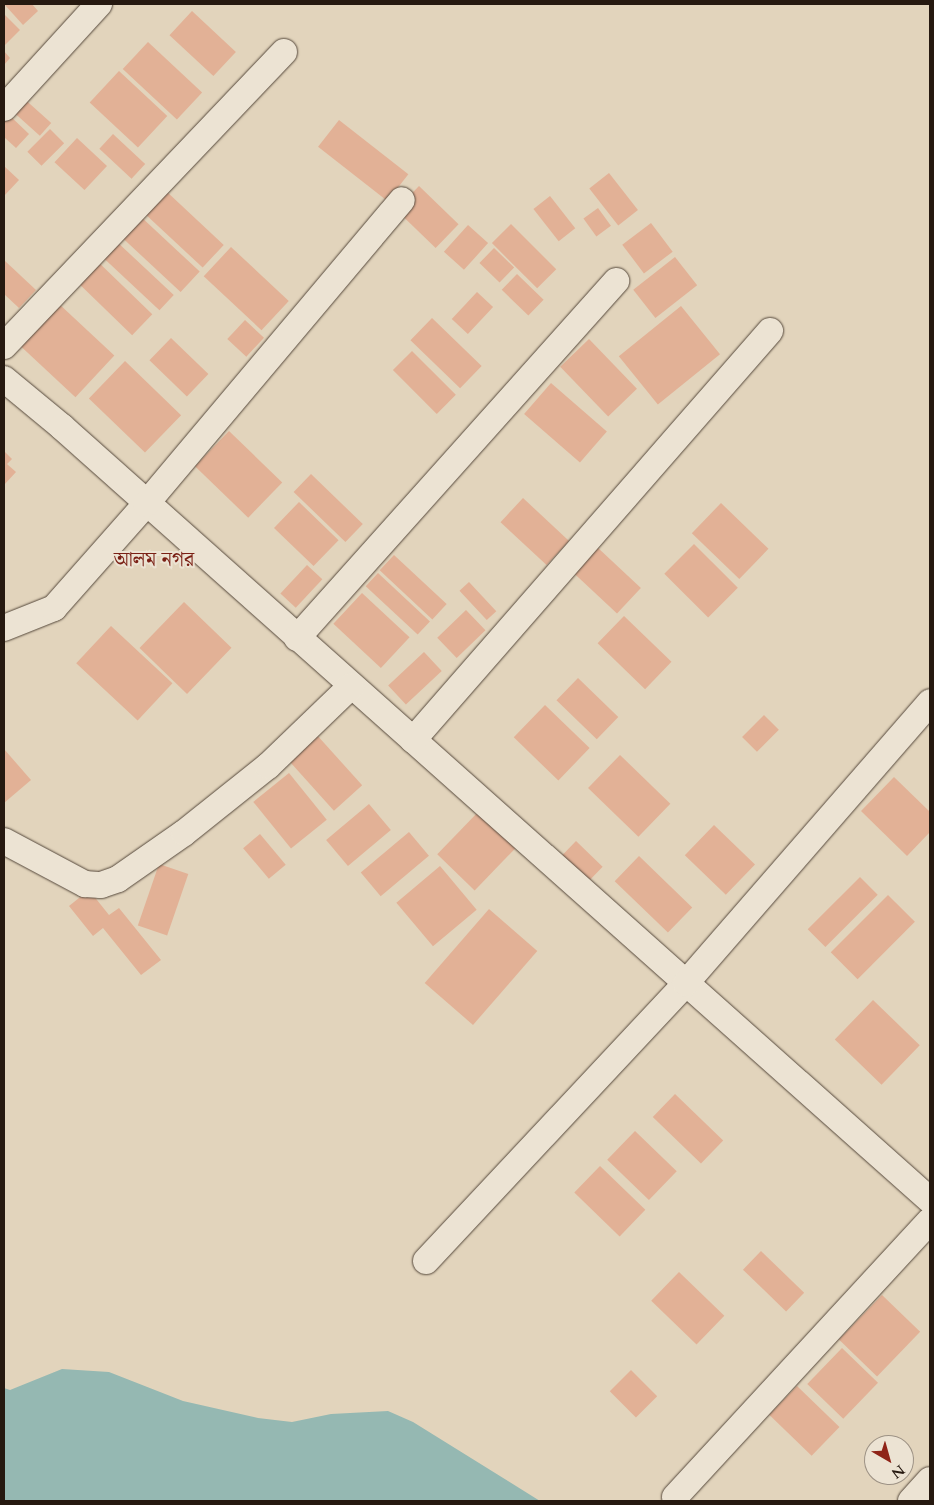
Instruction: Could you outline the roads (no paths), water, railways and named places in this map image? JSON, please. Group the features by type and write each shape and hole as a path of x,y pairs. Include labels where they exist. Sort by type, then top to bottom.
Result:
{"street":[{"path":"4,108 99,4"},
{"path":"4,346 284,52"},
{"path":"4,628 54,608 146,504 402,200"},
{"path":"296,638 616,281"},
{"path":"413,740 770,332"},
{"path":"4,379 62,427 296,638 930,1200"},
{"path":"4,841 85,884 101,886 118,879 184,832 268,766 351,686"},
{"path":"426,1261 686,983 930,702"},
{"path":"675,1497 930,1221"},
{"path":"910,1501 930,1480"}],"water":[{"path":"62,1369 109,1372 183,1401 258,1418 292,1422 331,1414 388,1411 413,1422 540,1501 4,1501 4,1388 10,1390"}],"district":[{"name":"আলম নগর","path":"154,559"}]}
